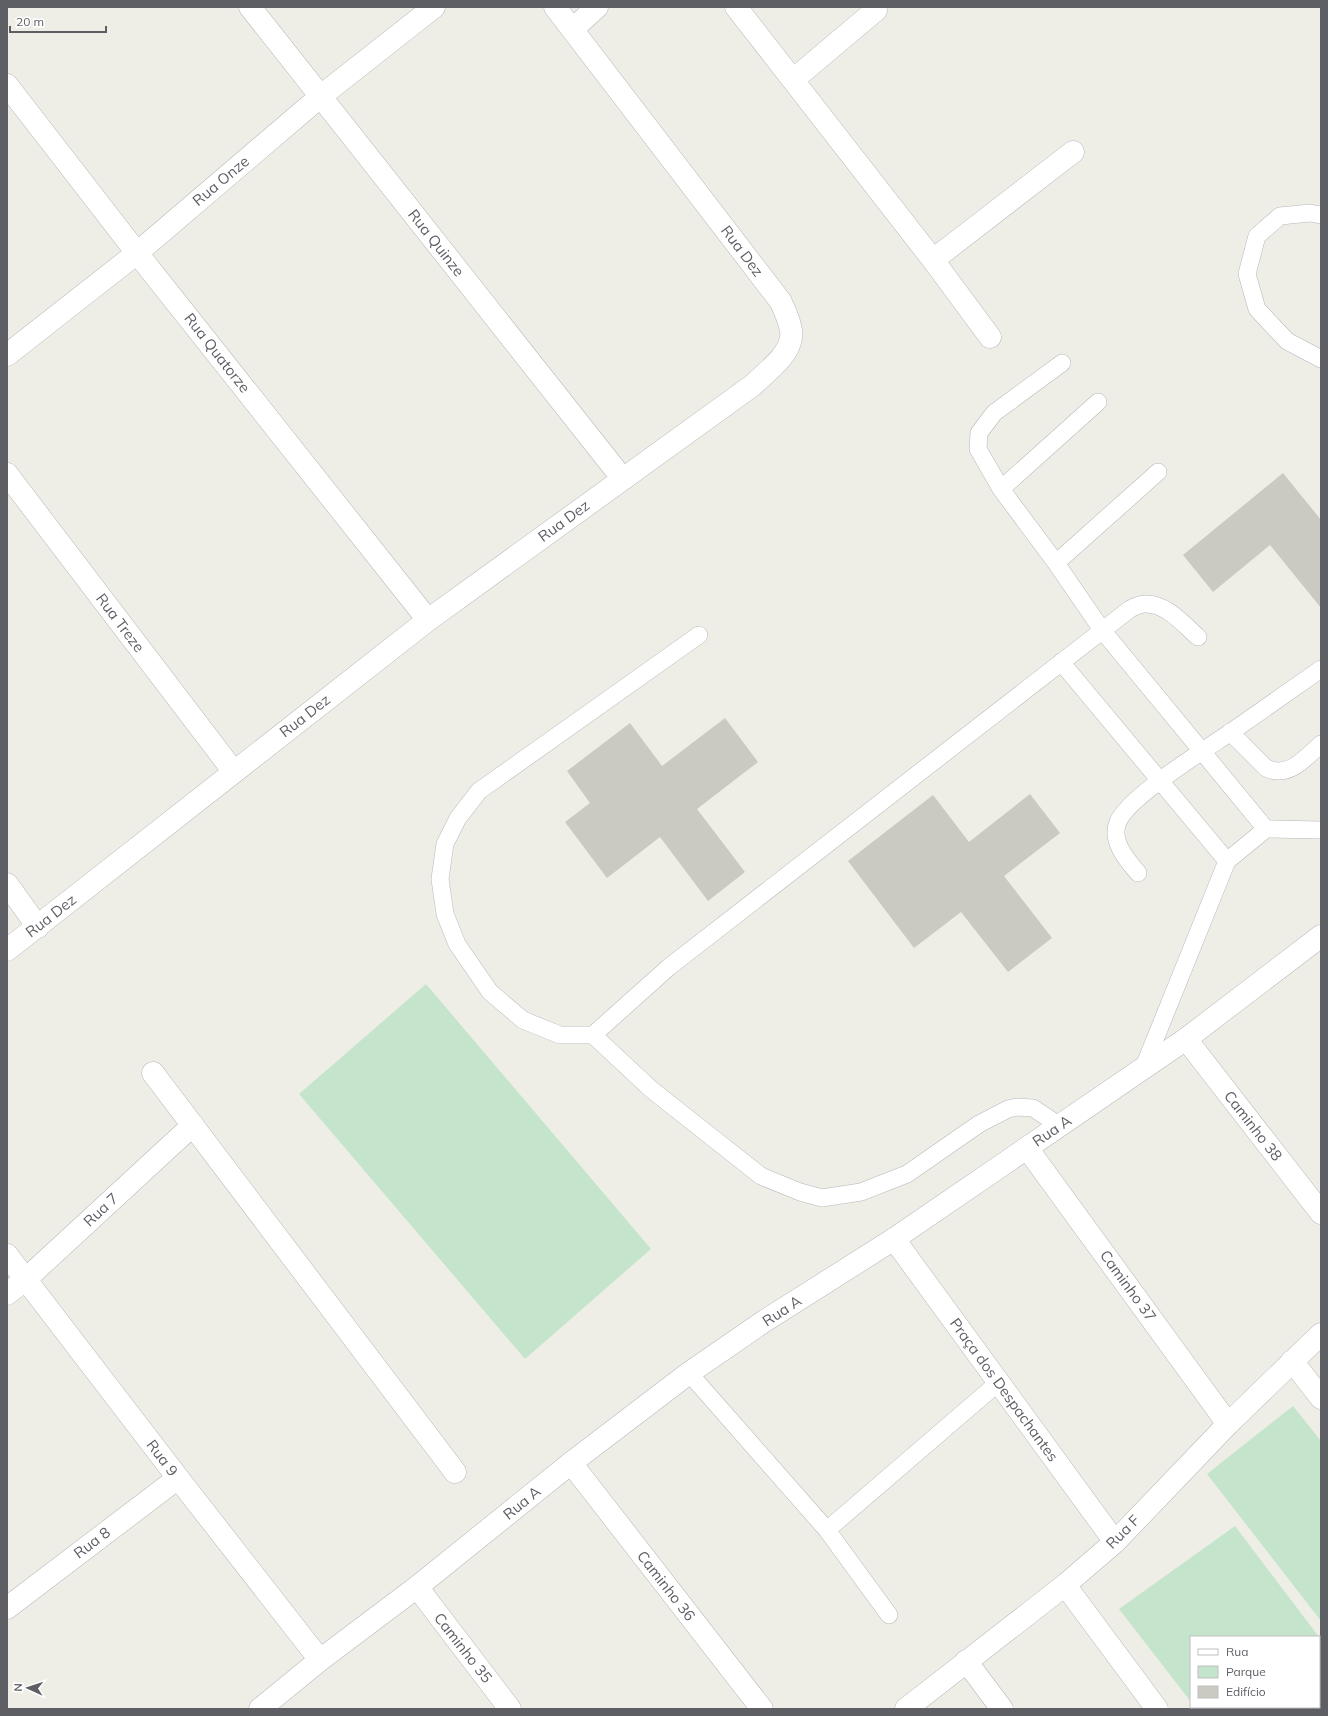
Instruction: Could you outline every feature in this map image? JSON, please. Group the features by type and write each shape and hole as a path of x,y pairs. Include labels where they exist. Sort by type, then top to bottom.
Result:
{"street":[{"name":"Rua Quinze","path":"250,7 622,478"},
{"name":"Rua Onze","path":"7,355 137,253 321,96 434,7"},
{"name":"Rua Dez","path":"7,950 428,620 622,478 753,385 782,357 791,338 788,318 781,302 555,7"},
{"path":"573,29 597,7"},
{"path":"736,7 933,260 990,337"},
{"path":"793,80 876,10"},
{"name":"Rua Quatorze","path":"7,85 137,253 428,620"},
{"path":"933,260 1073,152"},
{"name":"Rua Treze","path":"7,474 234,772"},
{"path":"7,884 38,927"},
{"name":"Rua A","path":"265,1708 320,1660 417,1587 571,1464 689,1373 763,1322 894,1239 1186,1039 1321,936"},
{"name":"Caminho 38","path":"1186,1039 1321,1213"},
{"path":"153,1073 455,1472"},
{"name":"Rua 7","path":"7,1294 26,1279 193,1125"},
{"name":"Caminho 37","path":"1028,1148 1228,1424"},
{"name":"Praça dos Despachantes","path":"894,1239 1115,1542"},
{"name":"Rua 9","path":"7,1255 320,1660"},
{"name":"Rua F","path":"906,1709 1065,1585 1115,1542 1228,1424 1321,1334"},
{"path":"1292,1361 1321,1398"},
{"name":"Caminho 36","path":"571,1464 762,1709"},
{"name":"Rua 8","path":"7,1608 178,1478"},
{"path":"1065,1585 1158,1709"},
{"name":"Caminho 35","path":"417,1587 510,1709"},
{"path":"966,1661 1002,1709"}],"lane":[{"path":"1321,215 1310,213 1280,216 1257,236 1247,274 1256,309 1287,341 1321,359"},
{"path":"1062,364 994,413 979,433 978,449 984,463 1102,630 1266,829"},
{"path":"1001,489 1098,402"},
{"path":"1056,563 1158,472"},
{"path":"699,634 479,791 458,818 445,844 440,879 446,914 457,944 490,992 523,1020 560,1035 593,1035 669,967 1130,609 1143,604 1154,604 1168,611 1198,637"},
{"path":"1061,662 1227,860"},
{"path":"1138,873 1120,848 1116,834 1117,823 1128,807 1161,780 1321,669"},
{"path":"1230,732 1266,768 1273,771 1290,769 1321,744"},
{"path":"1143,1068 1227,860 1266,829 1321,830"},
{"path":"593,1035 652,1090 761,1176 800,1192 822,1198 861,1192 907,1174 979,1124 1008,1109 1017,1107 1033,1108 1060,1126"},
{"path":"689,1373 827,1530 889,1615"},
{"path":"827,1530 999,1382"}],"green space":[{"path":"426,984 651,1249 525,1359 299,1094"},
{"path":"1293,1406 1321,1441 1321,1621 1207,1474"},
{"path":"1235,1526 1318,1636 1190,1636 1190,1701 1119,1609"},
{"path":"1320,1638 1321,1640 1321,1709 1196,1709 1320,1708"}],"building":[{"path":"1283,473 1321,520 1321,608 1270,545 1213,592 1183,555"},
{"path":"725,718 758,762 697,809 745,872 708,901 660,837 607,878 565,822 590,803 567,771 630,723 662,766"},
{"path":"1030,794 1060,833 1004,876 1052,938 1008,972 961,912 914,948 848,861 933,795 969,842"}]}
